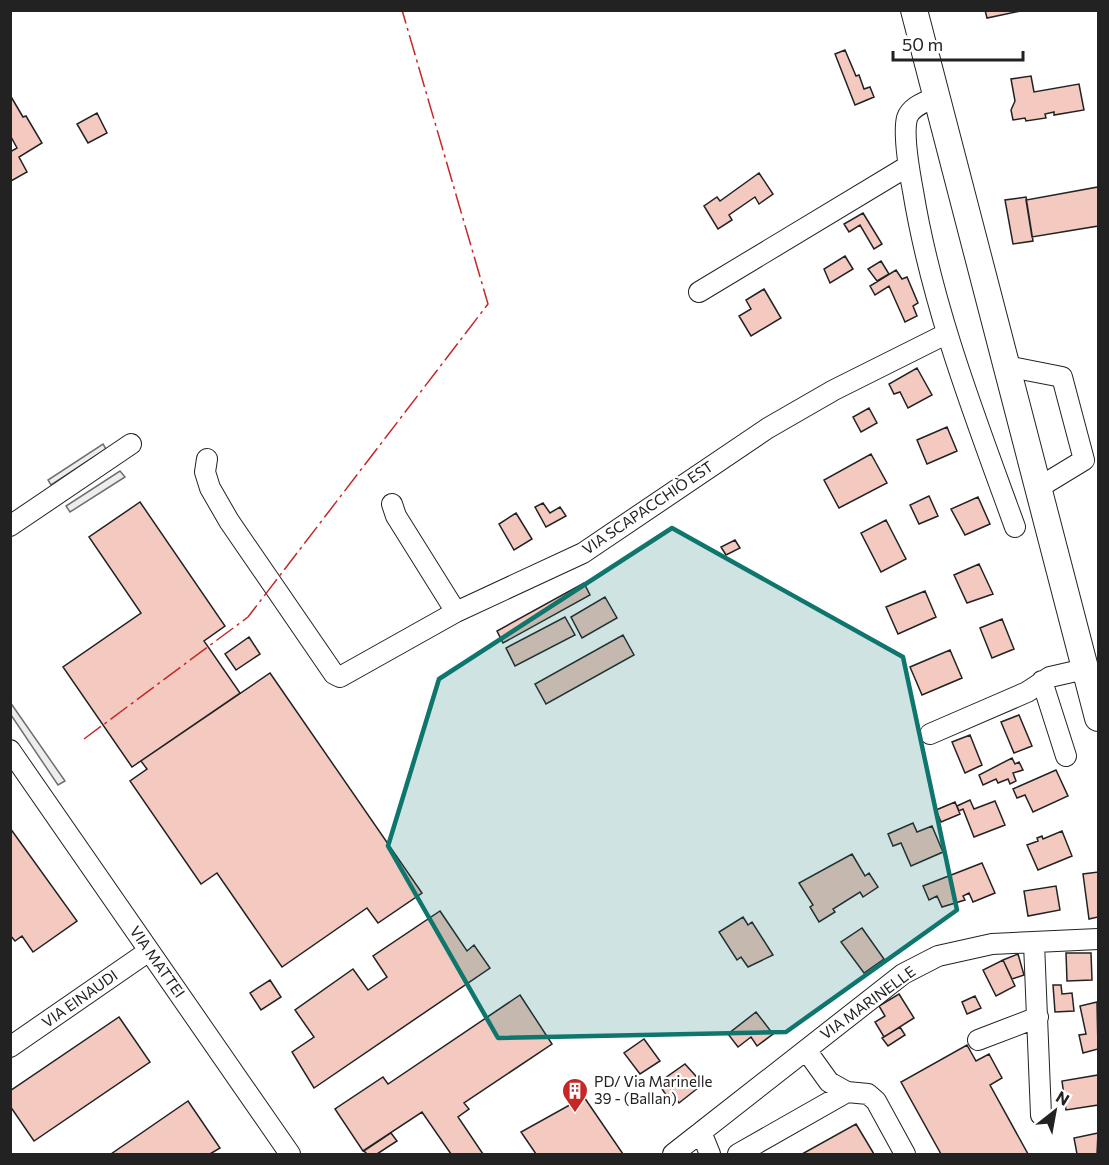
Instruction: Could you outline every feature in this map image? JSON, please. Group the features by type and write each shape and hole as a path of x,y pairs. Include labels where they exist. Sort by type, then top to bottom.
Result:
{"main road":[{"path":"914,10 1098,718"}],"street":[{"path":"936,98 913,109 907,118 908,166 921,243 946,334 1015,527"},
{"path":"699,292 908,166"},
{"name":"VIA SCAPACCHIÒ EST","path":"207,459 205,472 210,488 229,521 334,674 340,678 456,612 583,553 768,428 834,390 946,334"},
{"path":"1006,366 1062,376 1084,460 1038,488"},
{"path":"10,526 131,444"},
{"path":"392,504 396,516 456,612"},
{"path":"930,734 1027,692 1042,681 1085,669"},
{"path":"1042,681 1066,756"},
{"name":"VIA MATTEI","path":"10,750 290,1155"},
{"name":"VIA MARINELLE","path":"673,1155 903,974 938,956 993,944 1098,939"},
{"path":"1034,943 1041,1115"},
{"name":"VIA EINAUDI","path":"10,1047 150,951"},
{"path":"978,1040 1038,1017"},
{"path":"806,1050 829,1082 847,1092 868,1094 876,1101 905,1155"},
{"path":"738,1155 847,1092"},
{"path":"701,1132 710,1155"}],"highlighted area":[{"path":"672,528 903,657 957,910 786,1032 498,1038 388,846 439,679"}],"shaded area":[{"path":"103,444 106,449 51,485 48,480"},
{"path":"120,471 125,477 70,512 66,506"},
{"path":"10,702 65,781 58,785 11,715"}],"building":[{"path":"985,10 1025,10 987,18"},
{"path":"845,50 864,89 870,87 874,97 855,105 835,54"},
{"path":"1031,76 1034,92 1079,84 1084,110 1054,115 1054,112 1045,114 1046,118 1026,121 1025,118 1013,120 1011,110 1015,101 1011,79"},
{"path":"10,95 42,143 19,157 27,172 11,181 10,152 17,148 10,135"},
{"path":"97,113 107,133 88,143 77,124"},
{"path":"759,173 773,194 759,204 755,197 729,215 732,220 718,229 704,206 717,197 720,201"},
{"path":"1098,187 1098,226 1032,237 1026,200"},
{"path":"1026,197 1033,241 1013,244 1005,200"},
{"path":"863,213 882,244 874,249 860,225 849,232 844,224"},
{"path":"845,256 853,269 830,283 824,269"},
{"path":"881,261 889,274 877,281 868,269"},
{"path":"896,270 902,279 907,277 918,303 913,306 917,316 905,322 889,286 875,295 870,286"},
{"path":"764,289 781,318 751,336 739,316 751,309 746,300"},
{"path":"917,368 932,395 908,408 900,392 894,394 889,384"},
{"path":"869,408 877,423 861,432 853,417"},
{"path":"947,427 957,451 927,464 917,440"},
{"path":"871,454 887,483 839,508 824,480"},
{"path":"929,496 938,516 919,524 910,505"},
{"path":"978,497 990,524 965,535 951,509"},
{"path":"140,502 225,626 204,641 240,693 132,767 63,667 141,613 89,537"},
{"path":"543,503 550,513 560,507 566,516 546,527 535,507"},
{"path":"516,513 532,539 514,550 499,524"},
{"path":"886,520 906,559 881,572 861,533"},
{"path":"735,540 740,548 726,555 721,547"},
{"path":"979,564 993,594 967,603 954,575"},
{"path":"584,583 590,595 503,643 497,631"},
{"path":"925,591 936,617 898,634 886,607"},
{"path":"605,597 617,618 582,638 571,617"},
{"path":"565,617 575,635 515,666 506,648"},
{"path":"1002,619 1014,649 992,658 980,628"},
{"path":"623,635 634,655 546,704 535,684"},
{"path":"249,637 260,654 236,670 225,654"},
{"path":"950,650 962,678 922,695 910,667"},
{"path":"270,673 422,893 378,923 367,908 282,967 217,873 201,884 130,781 147,769 141,761"},
{"path":"1019,715 1032,746 1014,753 1001,722"},
{"path":"970,735 982,765 965,773 952,742"},
{"path":"1012,758 1015,764 1019,762 1023,770 1013,773 1016,781 1010,784 1008,779 998,783 996,779 983,785 979,775"},
{"path":"1056,770 1068,796 1033,812 1025,795 1017,798 1013,789"},
{"path":"970,800 974,809 995,801 1005,825 974,837 963,809 959,811 957,806"},
{"path":"955,802 960,814 941,822 936,810"},
{"path":"913,823 917,832 932,826 943,852 911,866 901,843 893,846 888,834"},
{"path":"10,828 77,921 33,952 22,936 15,941 10,935"},
{"path":"1062,831 1072,856 1038,870 1027,845 1038,841 1037,838 1042,836 1043,839"},
{"path":"852,854 865,876 869,873 878,887 863,897 860,892 833,909 835,912 819,922 810,907 813,905 799,883"},
{"path":"982,863 995,893 973,902 969,893 963,896 965,900 942,907 937,896 929,900 923,886"},
{"path":"1098,872 1098,917 1089,919 1083,874"},
{"path":"1056,886 1060,910 1028,916 1024,891"},
{"path":"440,911 467,951 474,945 490,968 314,1088 292,1052 314,1037 295,1010 353,969 368,990 387,977 373,956"},
{"path":"743,917 748,925 752,922 773,955 748,967 741,957 737,960 719,932"},
{"path":"862,928 884,959 864,973 841,942"},
{"path":"1066,953 1091,953 1092,980 1067,981"},
{"path":"1018,954 1024,975 1012,979 1003,960"},
{"path":"1003,960 1015,986 996,996 983,970"},
{"path":"270,980 281,997 261,1010 250,993"},
{"path":"1053,985 1061,985 1062,994 1072,993 1074,1011 1055,1012"},
{"path":"899,994 914,1018 884,1037 875,1022 885,1016 879,1006"},
{"path":"520,995 552,1044 464,1103 469,1109 458,1117 483,1154 451,1154 422,1112 363,1151 335,1109 383,1077 388,1084"},
{"path":"975,996 981,1008 967,1014 962,1002"},
{"path":"1097,1002 1098,1049 1083,1053 1079,1035 1086,1034 1080,1006"},
{"path":"756,1012 773,1034 757,1046 751,1037 738,1047 728,1034"},
{"path":"119,1017 150,1062 34,1141 10,1106 10,1091"},
{"path":"900,1027 905,1035 888,1046 882,1038"},
{"path":"644,1039 660,1061 640,1074 624,1053"},
{"path":"967,1045 976,1061 989,1054 1002,1078 990,1085 1028,1154 941,1154 901,1082"},
{"path":"685,1064 703,1084 679,1103 673,1094 668,1098 658,1083"},
{"path":"1098,1075 1098,1105 1066,1110 1062,1081"},
{"name":"PD/ Via Marinelle 39 - (Ballan)","path":"584,1097 623,1154 536,1154 521,1132"},
{"path":"188,1101 220,1148 210,1154 111,1154"},
{"path":"856,1124 874,1154 802,1154"},
{"path":"391,1133 397,1141 377,1154 367,1154 364,1151"},
{"path":"1098,1133 1097,1154 1077,1154 1074,1138"}],"power":[{"path":"84,739 248,617 488,304 402,10"}],"place":[{"name":"PD/ Via Marinelle 39 - (Ballan)","path":"575,1114"}]}
